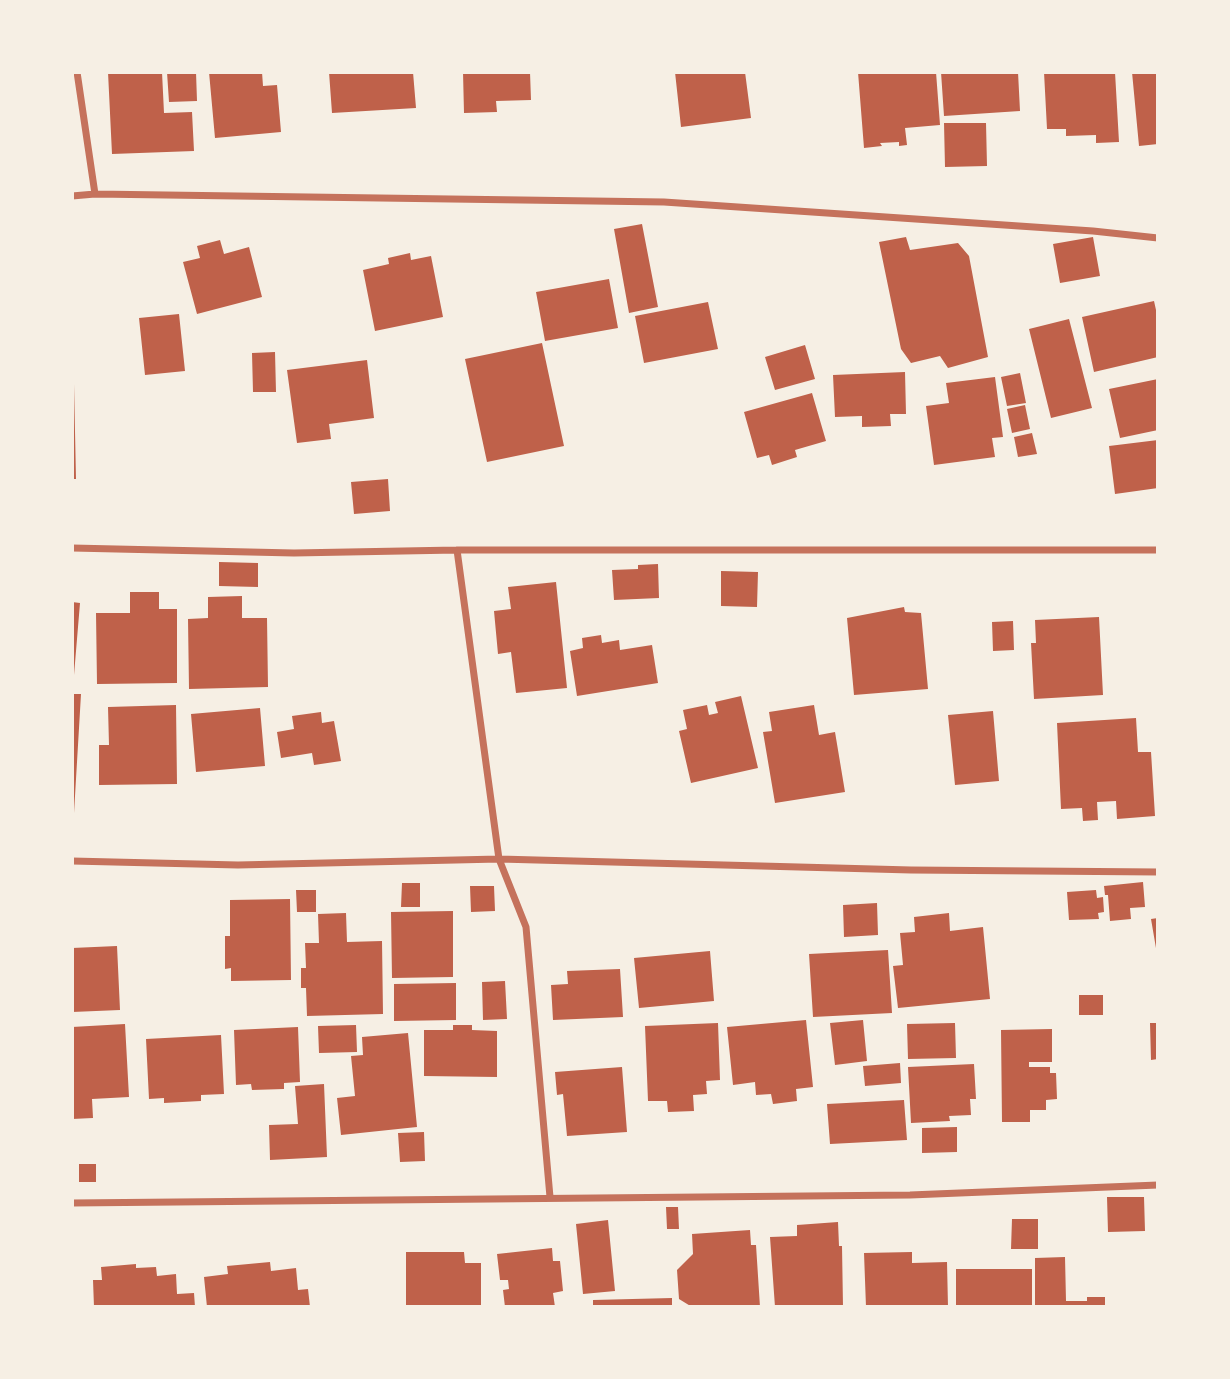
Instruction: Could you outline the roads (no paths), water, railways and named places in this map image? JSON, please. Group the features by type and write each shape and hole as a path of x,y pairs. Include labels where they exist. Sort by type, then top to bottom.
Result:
{"street":[{"path":"77,72 95,194"},
{"path":"72,196 95,194 664,202 1093,231 1158,238"},
{"path":"72,548 295,553 457,550 1158,551"},
{"path":"457,550 499,859 526,927 550,1197"},
{"path":"72,862 238,865 499,859 911,870 1158,872"},
{"path":"72,1203 910,1195 1158,1185"}]}
